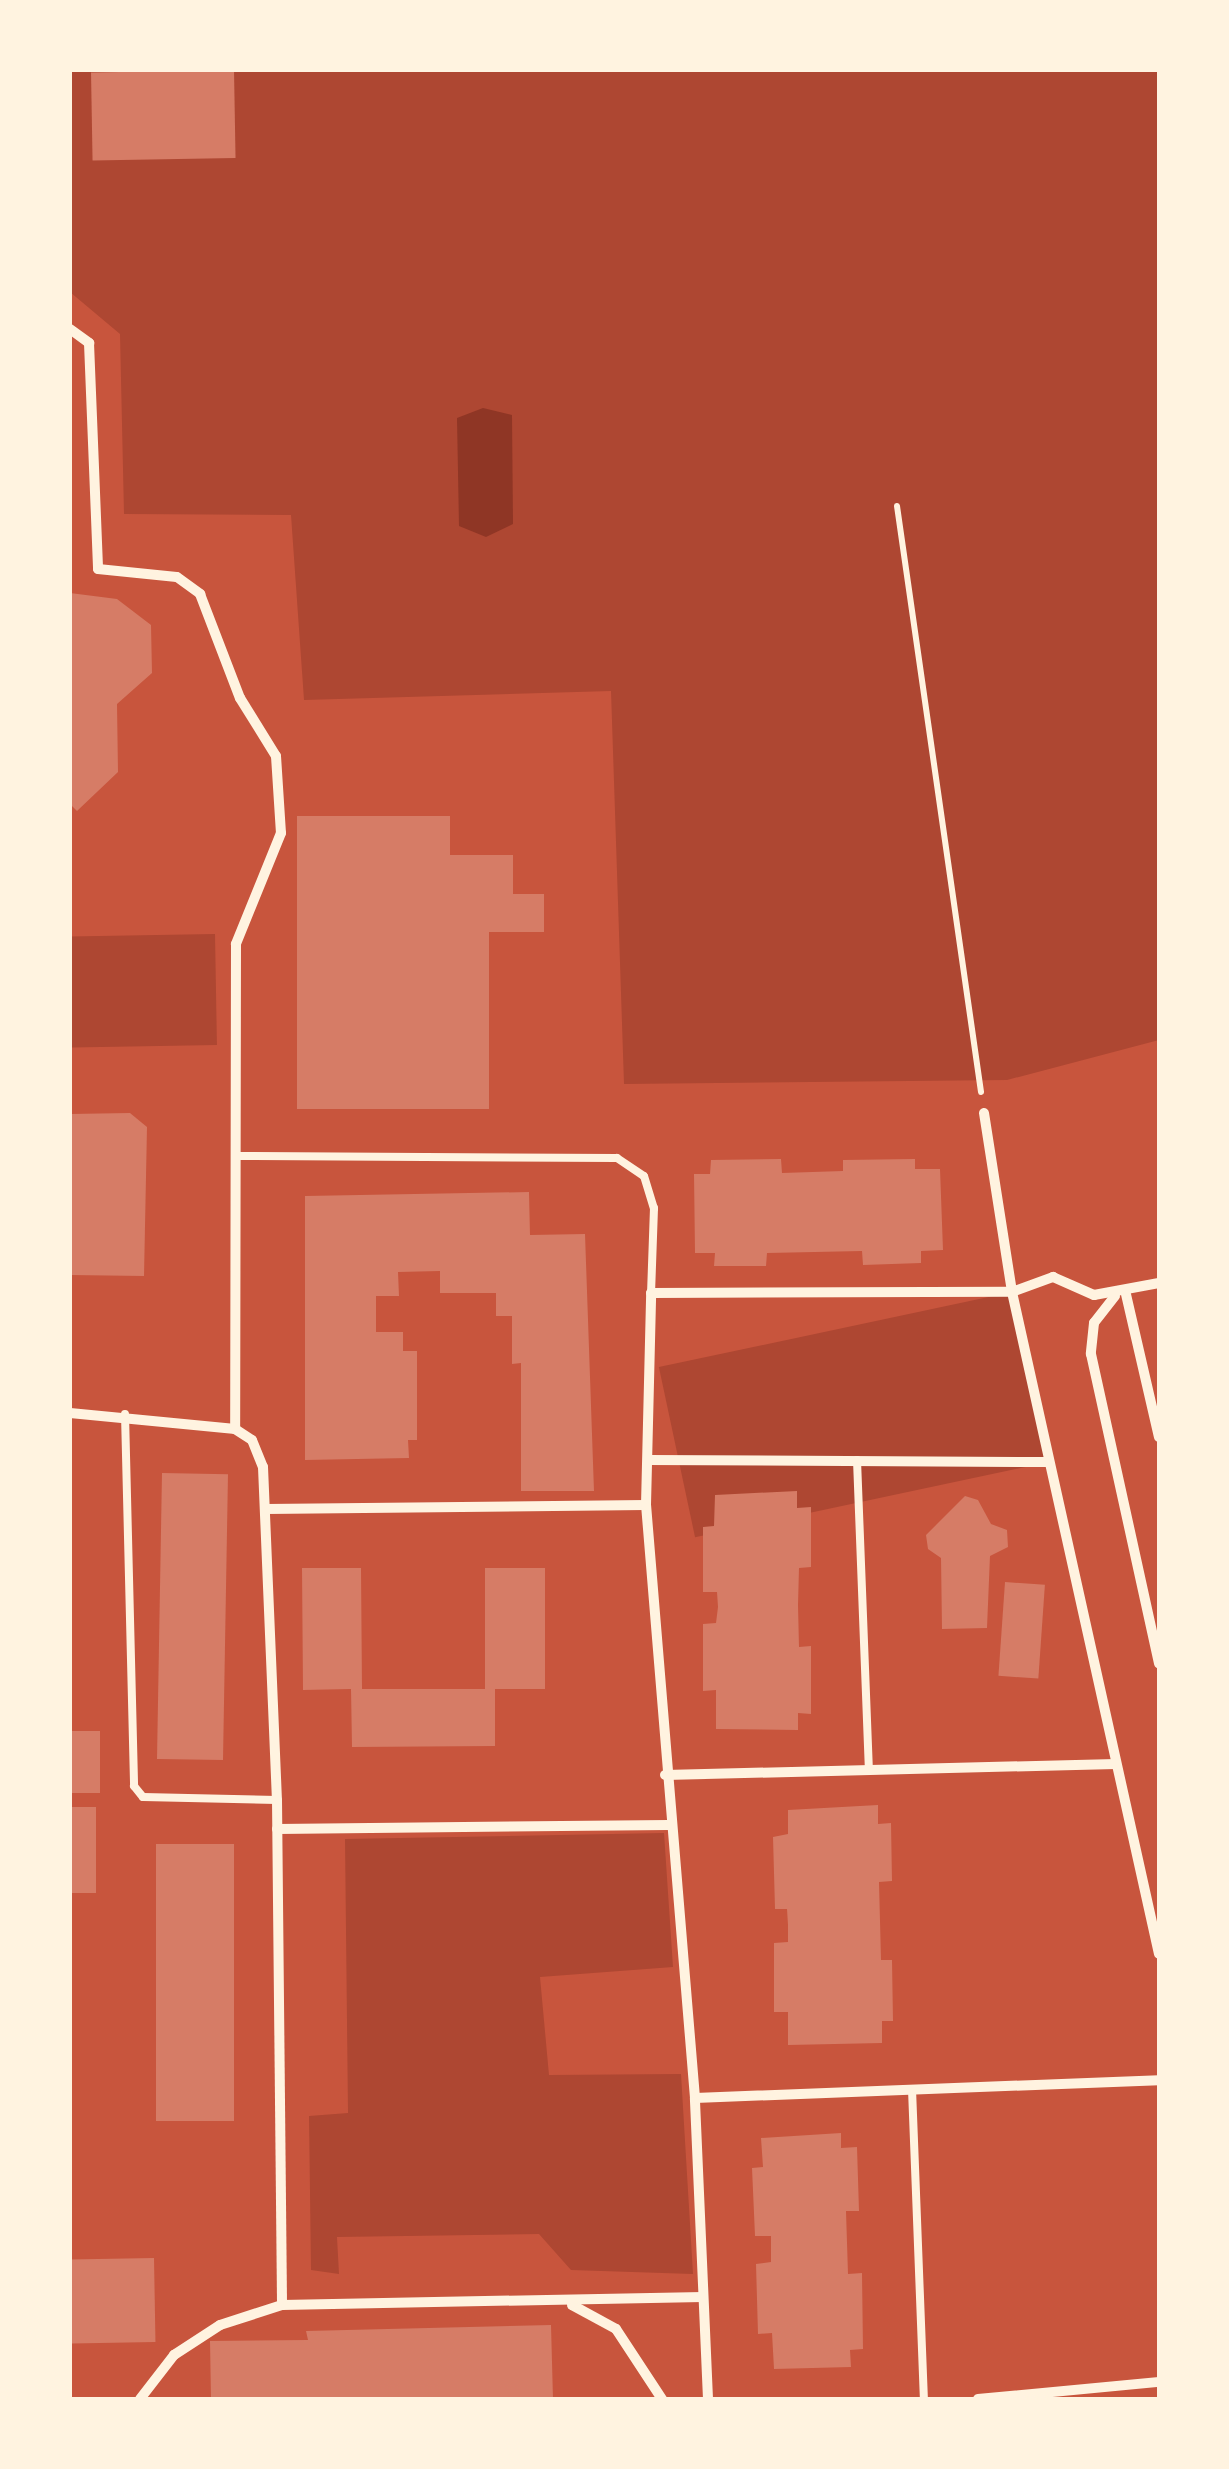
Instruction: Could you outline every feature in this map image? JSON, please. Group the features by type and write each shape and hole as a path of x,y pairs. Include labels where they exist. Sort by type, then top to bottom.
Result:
{"street":[{"path":"70,329 89,343 98,570 178,577 200,594 240,698 276,756 280,834 236,944 234,1429"},
{"path":"984,1113 1012,1292 1159,1954"},
{"path":"708,2399 695,2098 664,1776 646,1505 651,1293 1012,1292 1053,1277 1094,1295 1159,1283"},
{"path":"1124,1290 1159,1436"},
{"path":"1124,1290 1104,1302 1091,1354 1159,1664"},
{"path":"70,1413 125,1414 234,1429 252,1440 263,1467 277,1800 282,2304"},
{"path":"648,1460 1048,1462"},
{"path":"266,1509 646,1505"},
{"path":"664,1776 1116,1764"},
{"path":"277,1828 669,1825"},
{"path":"695,2098 1159,2080"},
{"path":"140,2399 174,2355 220,2325 282,2304 570,2304 703,2296"},
{"path":"570,2304 616,2329 662,2399"},
{"path":"978,2399 1159,2382"}],"lane":[{"path":"237,1156 617,1158 644,1176 654,1208 651,1293"},
{"path":"125,1414 134,1786 143,1797 277,1800"},
{"path":"857,1460 868,1770"},
{"path":"912,2089 924,2399"}],"path":[{"path":"898,506 984,1113"}],"shaded area":[{"path":"70,70 1159,70 1159,1040 1007,1080 624,1084 611,691 304,700 291,515 124,514 120,334 70,292"},
{"path":"483,408 512,415 513,524 486,537 459,526 457,418"},
{"path":"215,934 217,1045 72,1048 70,937"},
{"path":"1012,1292 1048,1462 695,1537 659,1367"},
{"path":"664,1833 673,1967 540,1977 549,2075 681,2074 693,2274 571,2270 539,2234 337,2237 339,2274 311,2270 309,2116 348,2113 345,1839"}],"building":[{"path":"234,70 236,158 93,160 91,72"},
{"path":"70,593 117,599 151,625 152,673 117,704 118,772 77,811 70,804"},
{"path":"297,816 450,816 450,855 513,855 513,894 544,894 544,932 489,932 489,1109 297,1109"},
{"path":"130,1113 147,1127 144,1276 70,1275 70,1114"},
{"path":"781,1159 782,1173 843,1171 843,1160 915,1159 915,1169 940,1169 943,1250 921,1251 921,1263 863,1265 862,1251 767,1253 766,1266 714,1266 715,1253 695,1253 694,1174 710,1174 711,1160"},
{"path":"529,1192 530,1235 585,1234 594,1491 521,1491 521,1363 512,1364 512,1316 496,1316 496,1293 440,1293 440,1271 398,1272 399,1296 376,1296 376,1332 403,1332 403,1351 417,1351 417,1440 408,1440 409,1458 305,1460 305,1196"},
{"path":"162,1473 228,1474 223,1760 157,1759"},
{"path":"797,1491 797,1508 811,1507 811,1567 799,1568 798,1605 799,1647 811,1646 811,1714 798,1713 798,1730 716,1729 716,1690 703,1691 703,1624 716,1623 718,1607 717,1592 703,1592 703,1527 714,1526 715,1495"},
{"path":"965,1496 978,1500 991,1524 1007,1530 1008,1547 990,1556 987,1628 942,1629 941,1558 928,1549 926,1535"},
{"path":"302,1568 361,1568 362,1689 485,1689 485,1568 545,1568 545,1689 495,1689 495,1746 352,1747 351,1689 303,1690"},
{"path":"1005,1582 1045,1585 1038,1679 998,1676"},
{"path":"70,1731 100,1731 100,1793 70,1793"},
{"path":"878,1805 878,1824 891,1823 892,1881 879,1882 881,1960 892,1960 893,2021 882,2021 882,2043 788,2045 788,2012 774,2012 774,1943 788,1942 788,1925 787,1909 775,1909 773,1837 788,1834 788,1810"},
{"path":"70,1807 96,1807 96,1893 70,1893"},
{"path":"156,1844 234,1844 234,2121 156,2121"},
{"path":"841,2133 841,2148 857,2147 859,2211 846,2211 848,2274 862,2273 863,2349 850,2350 851,2367 774,2369 772,2333 758,2334 756,2264 771,2262 771,2236 755,2236 752,2168 763,2167 761,2138"},
{"path":"154,2258 155,2342 71,2343 70,2259"},
{"path":"551,2325 553,2399 211,2399 210,2341 308,2340 306,2331"}]}
